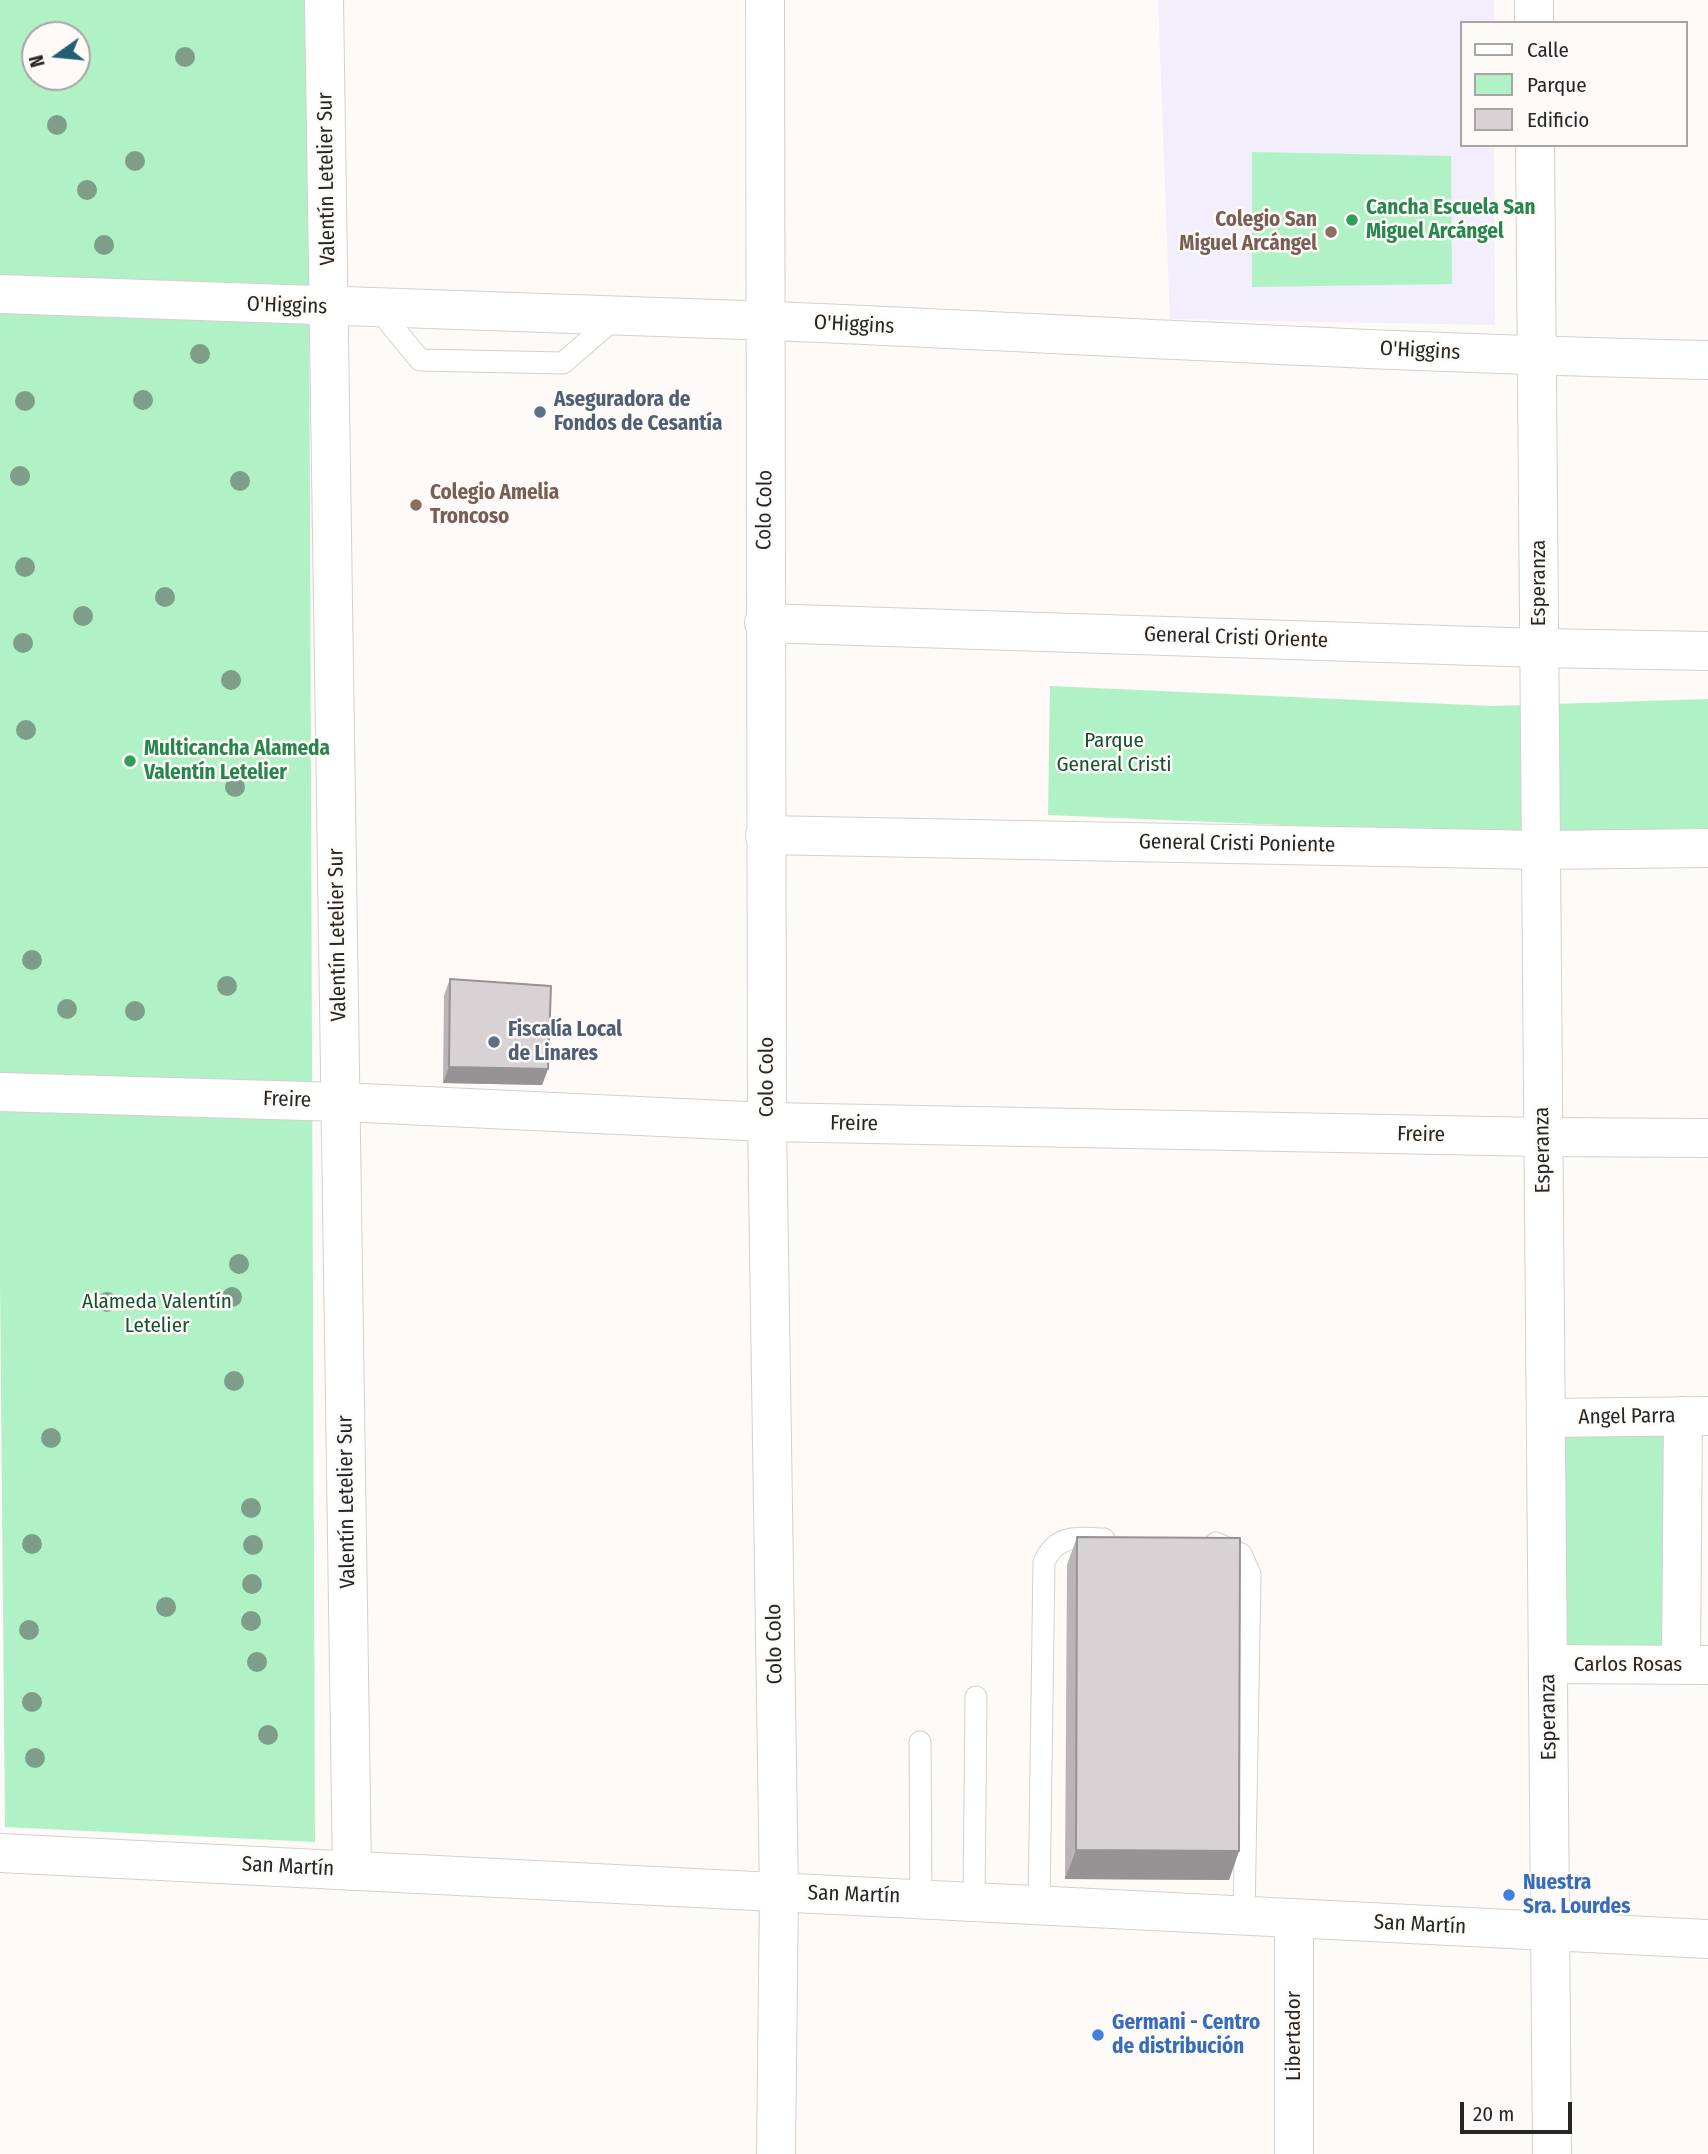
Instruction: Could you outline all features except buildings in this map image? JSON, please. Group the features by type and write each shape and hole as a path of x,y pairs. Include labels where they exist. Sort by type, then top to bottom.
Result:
{"street":[{"name":"Valentín Letelier Sur","path":"324,0 352,1871"},
{"name":"Colo Colo","path":"765,0 767,321 764,623 767,1122 779,1892 775,2154"},
{"path":"1534,0 1534,21"},
{"name":"Esperanza","path":"1535,147 1552,2154"},
{"name":"O'Higgins","path":"0,294 329,308 767,321 1537,357 1708,360"},
{"name":"General Cristi Oriente","path":"764,623 1708,651"},
{"name":"General Cristi Poniente","path":"765,835 1541,850 1708,848"},
{"name":"Freire","path":"0,1092 341,1102 767,1122 1543,1138 1708,1138"},
{"path":"1695,1416 1695,1665"},
{"name":"Angel Parra","path":"1546,1418 1695,1416"},
{"name":"Carlos Rosas","path":"1548,1664 1695,1665"},
{"name":"San Martín","path":"0,1853 1708,1939"},
{"name":"Libertador","path":"1294,1918 1294,2154"}],"lane":[{"path":"1039,1905 1044,1562 1051,1547 1065,1539 1124,1539"},
{"path":"1191,1542 1218,1543 1241,1554 1250,1574 1244,1916"},
{"path":"974,1901 976,1696"},
{"path":"920,1742 920,1898"}],"shaded area":[{"name":"Colegio San Miguel Arcángel","path":"1158,0 1494,0 1494,21 1460,21 1460,147 1494,147 1495,325 1170,319"}],"green space":[{"name":"Alameda Valentín Letelier","path":"0,0 308,0 315,1842 5,1827 0,1279"},
{"name":"Cancha Escuela San Miguel Arcángel","path":"1252,152 1451,156 1452,284 1252,287"},
{"name":"Parque General Cristi","path":"1050,686 1492,706 1708,699 1708,828 1496,834 1048,815"},
{"path":"1553,1423 1676,1426 1674,1655 1556,1658"}],"place":[{"name":"Cancha Escuela San Miguel Arcángel","path":"1352,220"},
{"name":"Colegio San Miguel Arcángel","path":"1331,232"},
{"name":"Aseguradora de Fondos de Cesantía","path":"540,412"},
{"name":"Colegio Amelia Troncoso","path":"416,505"},
{"name":"Multicancha Alameda Valentín Letelier","path":"130,761"},
{"name":"Fiscalía Local de Linares","path":"494,1042"},
{"name":"Nuestra Sra. Lourdes","path":"1509,1895"},
{"name":"Germani - Centro de distribución","path":"1098,2035"}]}
